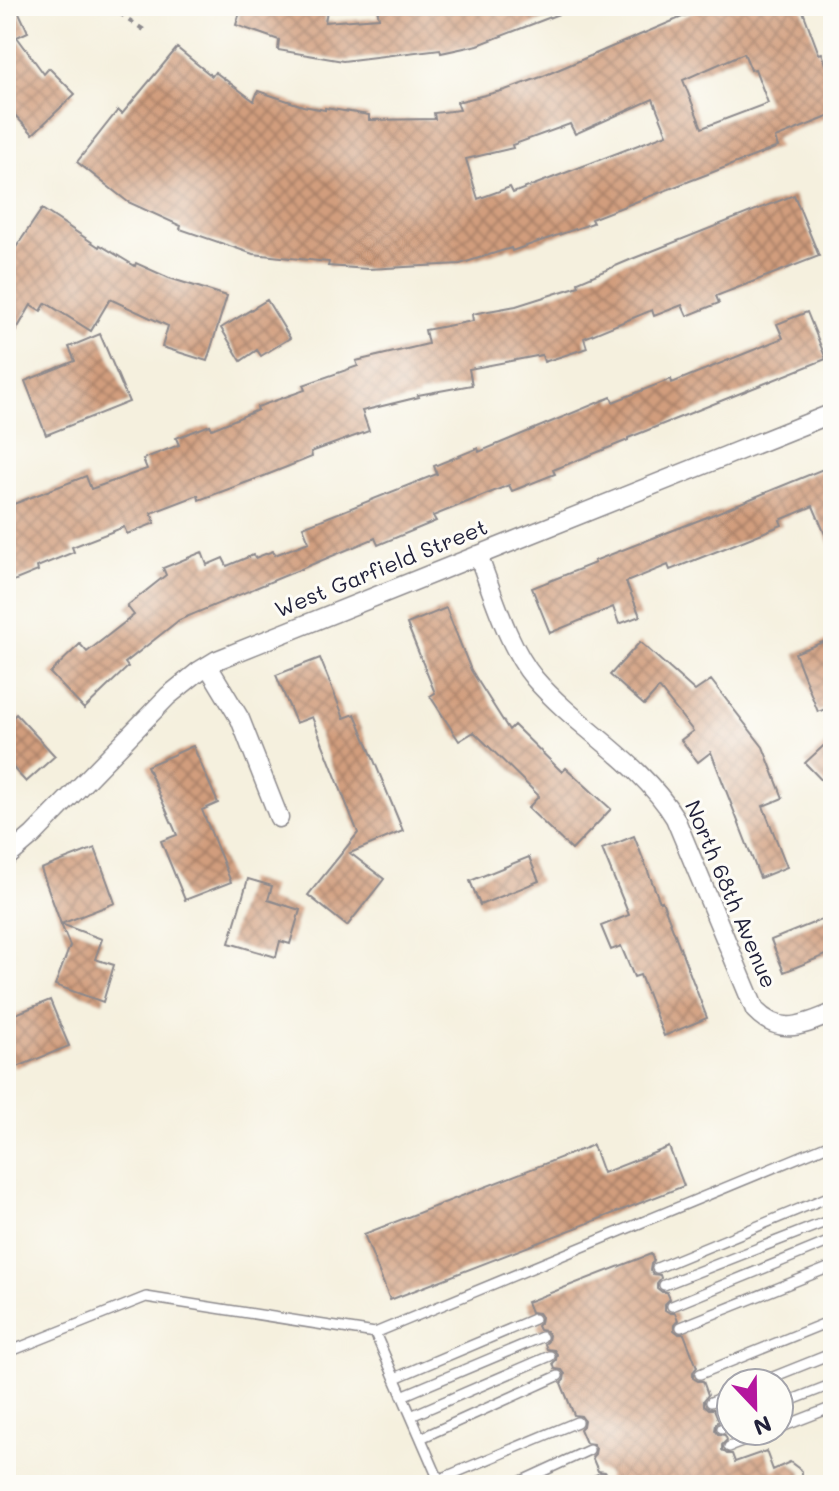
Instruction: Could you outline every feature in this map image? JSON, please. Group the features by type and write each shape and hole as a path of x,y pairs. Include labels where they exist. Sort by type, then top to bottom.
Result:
{"street":[{"name":"West Garfield Street","path":"6,858 33,835 168,696 208,666 235,652 833,413"},
{"name":"North 68th Avenue","path":"478,555 511,640 526,668 546,691 647,782 667,805 682,832 750,1000 763,1018 783,1027 795,1027 833,1013"},
{"path":"208,666 240,719 279,818"}],"lane":[{"path":"6,1353 146,1297 375,1333 833,1143"},
{"path":"657,1268 833,1195"},
{"path":"664,1285 833,1219"},
{"path":"672,1306 833,1240"},
{"path":"681,1327 833,1266"},
{"path":"395,1378 534,1319"},
{"path":"700,1374 833,1320"},
{"path":"375,1333 440,1482 577,1422"},
{"path":"402,1396 542,1337"},
{"path":"795,1368 833,1353"},
{"path":"411,1416 550,1356"},
{"path":"421,1438 558,1376"},
{"path":"795,1399 833,1384"},
{"path":"711,1402 715,1400"},
{"path":"795,1422 833,1407"},
{"path":"513,1485 589,1450"},
{"path":"584,1485 601,1478"}],"path":[{"path":"109,6 144,30"}],"building":[{"path":"6,6 16,6 28,32 17,37 44,74 49,68 75,94 33,134 6,106"},
{"path":"242,6 292,6 327,11 325,22 379,18 377,8 392,6 577,7 478,45 441,53 440,49 343,61 278,50 279,40 236,25"},
{"path":"708,6 801,6 833,84 833,115 775,138 778,147 591,219 593,223 512,251 511,248 460,264 368,269 253,254 180,229 181,226 128,202 77,162 118,110 122,114 177,48 212,76 215,72 254,101 258,91 303,106 369,115 369,120 435,119 434,113 460,110 457,102 541,77","holes":["744,53 751,70 755,69 768,103 702,128 683,80","653,99 667,134 513,193 510,187 478,199 466,159 513,148 512,145 570,124 575,134"]},
{"path":"794,195 819,256 716,296 719,303 687,316 682,305 654,316 652,310 584,338 587,348 544,362 542,355 469,369 472,385 418,395 362,411 369,431 311,452 312,457 264,476 199,500 198,495 151,513 155,523 127,534 124,527 72,547 74,552 6,584 6,507 86,476 91,489 147,469 143,459 179,445 176,438 210,425 212,429 258,410 257,407 305,390 303,385 358,366 356,361 428,344 425,330 473,321 472,314 516,306 579,286 578,282 632,259"},
{"path":"42,209 99,247 135,266 136,263 169,278 227,296 207,361 162,347 168,326 110,299 91,331 46,303 41,311 31,305 6,348 6,262"},
{"path":"267,300 290,338 261,356 257,350 241,361 221,328"},
{"path":"807,312 826,359 628,438 553,470 555,474 512,491 509,485 433,516 436,521 378,545 375,538 179,620 125,663 128,667 84,709 50,673 80,644 87,652 134,615 127,606 166,575 163,568 202,552 207,565 223,558 227,566 253,555 255,558 273,551 275,555 309,542 303,527 437,474 434,466 478,448 479,452 611,397 613,402 671,379 672,383 783,338 777,324"},
{"path":"100,334 129,402 46,435 25,381 75,361 69,347"},
{"path":"828,467 833,481 833,553 813,506 780,520 782,525 670,570 668,565 626,582 640,616 619,624 613,607 550,633 532,588"},
{"path":"446,608 471,670 509,730 514,725 562,772 566,768 611,809 572,850 528,808 539,796 474,732 459,741 430,696 435,693 407,624"},
{"path":"833,638 833,706 818,712 795,653"},
{"path":"640,642 695,691 711,680 763,747 783,798 763,806 787,867 760,878 711,752 698,762 681,740 693,731 659,688 644,705 610,675"},
{"path":"320,658 344,718 355,714 403,831 350,853 384,879 347,926 308,895 358,833 312,717 296,723 276,675"},
{"path":"16,714 55,756 26,782 6,760 6,724"},
{"path":"833,737 833,792 805,763"},
{"path":"193,746 218,803 202,810 231,882 185,900 161,841 177,835 147,766"},
{"path":"634,836 707,1018 664,1036 640,975 634,977 621,946 611,950 601,926 629,915 602,849"},
{"path":"95,848 115,903 61,924 41,869"},
{"path":"529,857 539,881 480,905 470,881"},
{"path":"248,879 272,886 268,900 300,910 290,944 280,941 276,957 229,943"},
{"path":"833,915 833,952 784,972 771,940"},
{"path":"61,924 102,939 95,959 114,965 103,1002 55,985 70,946"},
{"path":"50,1000 69,1046 15,1068 6,1047 6,1018"},
{"path":"593,1145 603,1173 669,1147 684,1186 390,1300 364,1234"},
{"path":"651,1254 654,1261 650,1270 661,1278 657,1288 667,1292 670,1299 665,1304 665,1310 675,1313 678,1320 674,1330 684,1334 697,1367 693,1378 703,1381 708,1395 704,1405 715,1411 715,1447 722,1447 727,1454 732,1454 735,1462 766,1451 773,1470 790,1462 802,1471 802,1485 604,1485 608,1476 598,1471 592,1457 596,1448 586,1443 580,1429 584,1420 574,1415 561,1383 565,1374 555,1369 553,1363 557,1354 547,1349 545,1344 549,1335 539,1330 537,1326 541,1317 531,1312 527,1302"}]}
